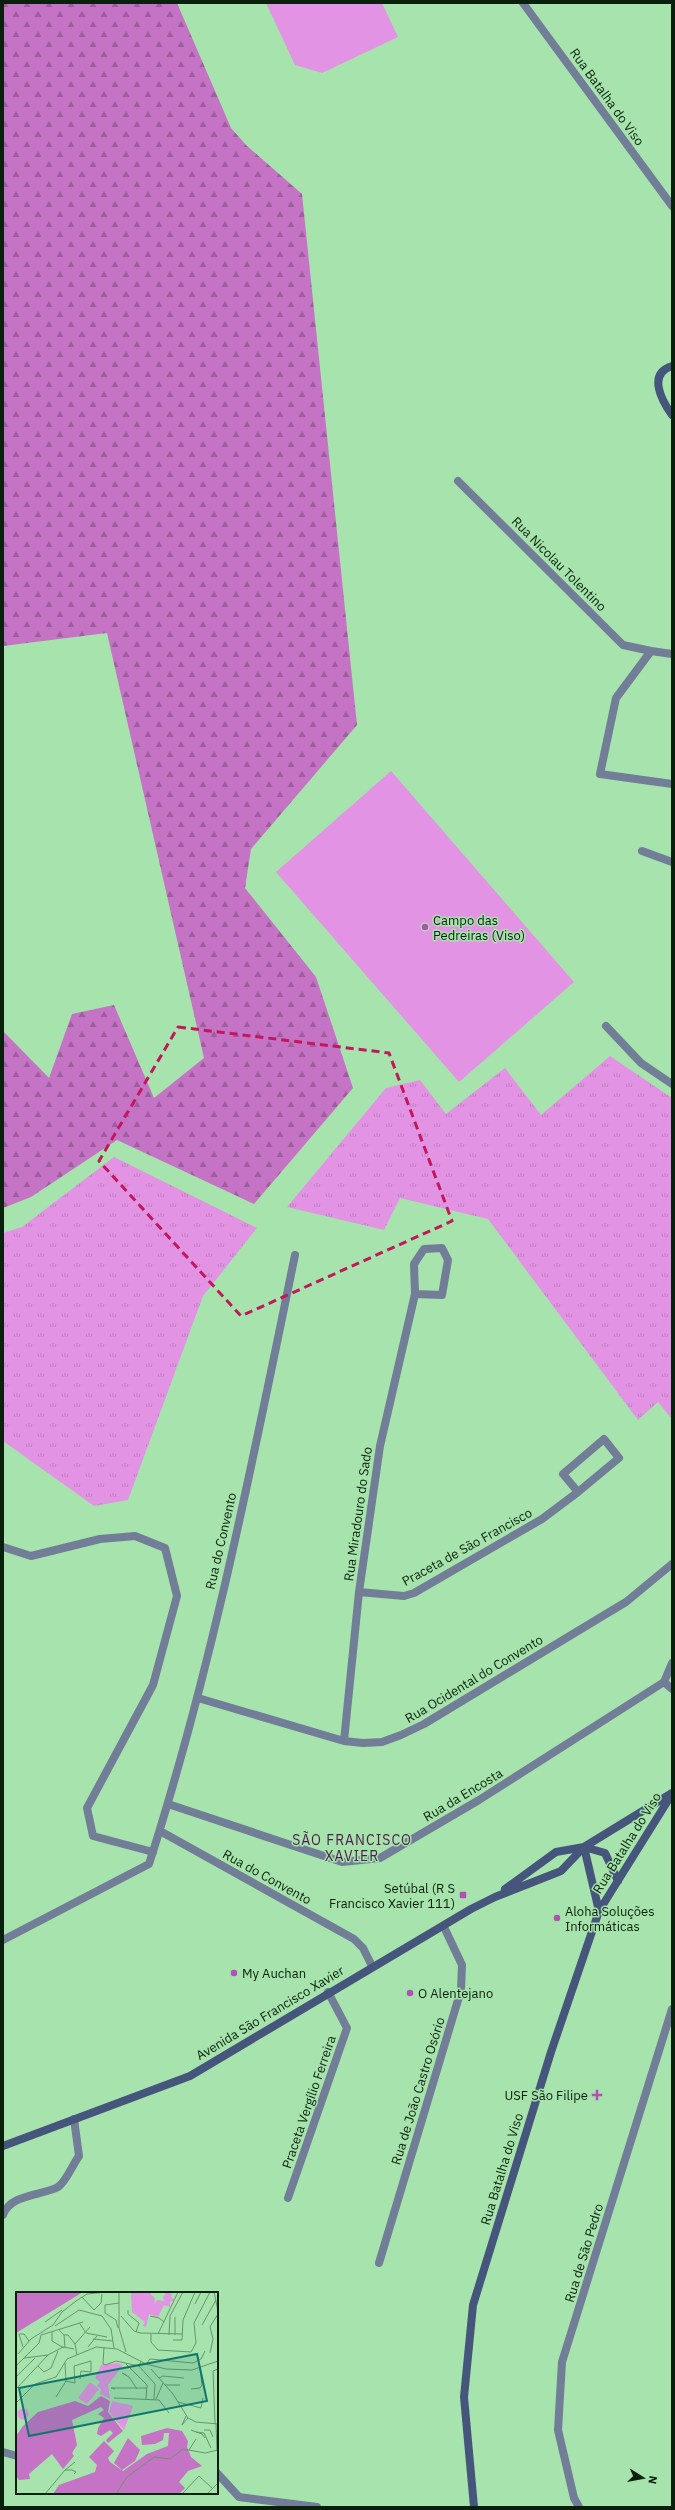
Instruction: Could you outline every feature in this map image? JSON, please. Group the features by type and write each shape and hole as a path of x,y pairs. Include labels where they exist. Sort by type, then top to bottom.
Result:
{"street":[{"name":"Rua Batalha do Viso","path":"523,3 672,206"},
{"path":"672,366 665,368 660,376 658,391 672,415"},
{"name":"Rua Nicolau Tolentino","path":"458,481 623,644 651,651 672,654"},
{"path":"651,651 616,698 600,774 672,784"},
{"path":"642,851 672,862"},
{"path":"606,1026 641,1063 672,1084"},
{"name":"Rua Miradouro do Sado","path":"344,1741 359,1592 380,1446 415,1294 414,1264 424,1248 442,1248 448,1260 442,1295 415,1294"},
{"name":"Rua do Convento","path":"3,1940 149,1864 168,1804 198,1698 266,1395 295,1255"},
{"name":"Praceta de São Francisco","path":"359,1592 404,1596 414,1593 542,1519 578,1492 620,1458 604,1439 563,1474 578,1492"},
{"path":"3,1547 31,1556 100,1539 135,1536 165,1548 177,1596 153,1685 87,1808 93,1836 153,1852"},
{"name":"Rua Ocidental do Convento","path":"198,1698 344,1741 364,1743 382,1742 424,1724 626,1602 672,1564"},
{"path":"672,1663 664,1682 672,1689"},
{"name":"Rua da Encosta","path":"168,1804 342,1862 380,1858 479,1800 664,1682"},
{"name":"Rua Batalha do Viso","path":"474,2507 464,2397 473,2305 551,2052 599,1912 672,1793"},
{"name":"Avenida São Francisco Xavier","path":"495,1897 561,1871 584,1846 672,1793"},
{"name":"Rua do Convento","path":"160,1831 354,1939 363,1948 372,1966"},
{"path":"584,1846 605,1853 618,1881"},
{"path":"584,1846 599,1912"},
{"name":"Avenida São Francisco Xavier","path":"3,2146 190,2076 372,1966 444,1927 495,1897 556,1852 584,1846"},
{"name":"Rua de João Castro Osório","path":"379,2263 461,1990 462,1965 444,1927"},
{"name":"Praceta Vergílio Ferreira","path":"288,2198 347,2028 328,1992"},
{"name":"Rua de São Pedro","path":"579,2507 574,2498 558,2430 562,2362 672,2009"},
{"path":"3,2215 5,2210 21,2199 59,2186 79,2156 74,2119"},
{"path":"3,2452 16,2456"},
{"path":"218,2474 239,2497 317,2507"}],"highlighted area":[{"path":"178,1027 389,1053 452,1221 241,1316 99,1161"}],"green space":[{"path":"3,3 177,3 231,128 246,145 302,194 357,725 251,849 245,888 316,977 353,1088 254,1204 117,1140 31,1197 3,1208 3,1031 49,1078 72,1014 114,1005 154,1098 204,1058 107,633 3,646"},
{"path":"266,3 382,3 398,37 322,73 295,65"},
{"name":"Campo das Pedreiras (Viso)","path":"391,771 574,982 459,1082 276,872"},
{"path":"610,1056 672,1098 672,1419 658,1402 638,1420 488,1219 400,1198 384,1230 287,1207 386,1088 420,1080 446,1114 505,1068 541,1115"},
{"path":"114,1157 257,1228 203,1296 128,1500 94,1506 3,1441 3,1233 22,1227"}],"place":[{"name":"Campo das Pedreiras (Viso)","path":"425,927"},
{"name":"Setúbal (R S Francisco Xavier 111)","path":"463,1895"},
{"name":"Aloha Soluções Informáticas","path":"557,1918"},
{"name":"My Auchan","path":"234,1973"},
{"name":"O Alentejano","path":"410,1993"},
{"name":"USF São Filipe","path":"597,2095"}],"district":[{"name":"SÃO FRANCISCO XAVIER","path":"352,1848"}]}
